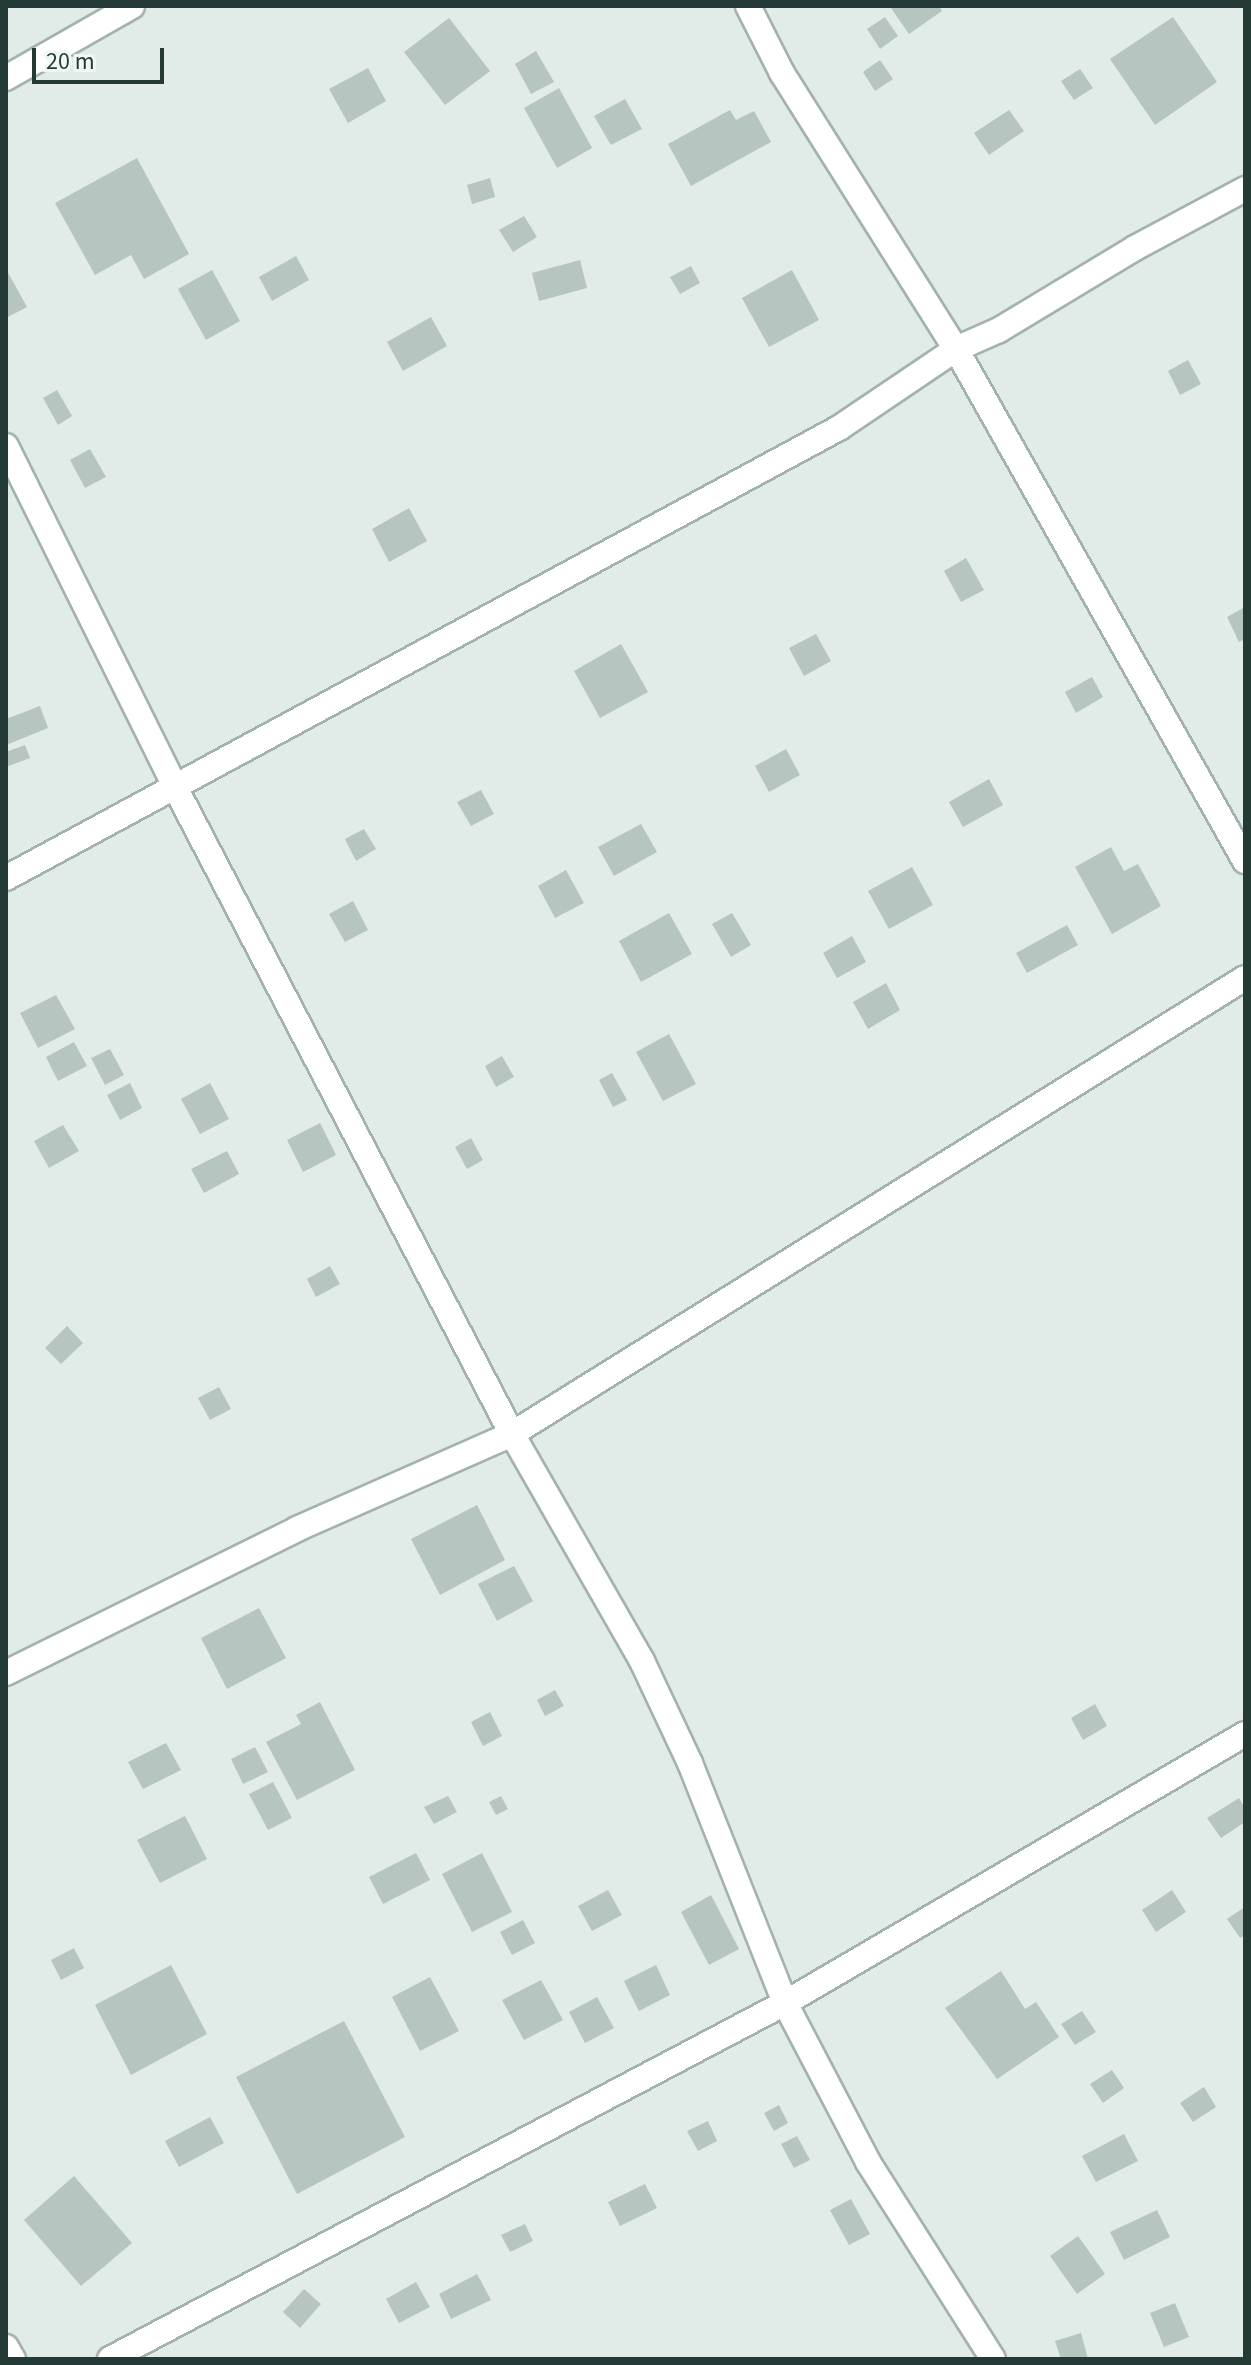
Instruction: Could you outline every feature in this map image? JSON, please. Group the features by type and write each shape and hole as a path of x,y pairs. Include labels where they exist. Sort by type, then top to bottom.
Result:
{"street":[{"path":"6,78 132,6"},
{"path":"748,6 782,73 956,349 1245,861"},
{"path":"6,878 839,428 956,349 999,330 1135,248 1245,189"},
{"path":"6,446 175,787 512,1434 642,1661 690,1763 785,2003 868,2162 993,2359"},
{"path":"6,1673 297,1529 512,1434 1245,978"},
{"path":"110,2359 785,2003 1245,1734"},
{"path":"6,2347 13,2359"}],"building":[{"path":"939,6 942,11 909,34 891,8"},
{"path":"885,17 898,36 880,49 867,29"},
{"path":"1173,17 1217,82 1155,125 1110,59"},
{"path":"449,18 490,71 445,105 404,52"},
{"path":"536,51 554,82 531,94 515,64"},
{"path":"880,60 893,79 875,91 863,72"},
{"path":"368,68 386,101 348,123 329,89"},
{"path":"1080,69 1093,88 1074,100 1061,81"},
{"path":"559,88 592,148 557,168 524,108"},
{"path":"625,99 642,129 611,145 594,116"},
{"path":"730,110 736,120 754,111 771,142 691,186 668,144"},
{"path":"1009,110 1024,131 989,155 974,133"},
{"path":"137,158 189,254 144,279 131,255 95,275 55,203"},
{"path":"490,178 495,197 472,204 467,185"},
{"path":"524,216 537,237 513,252 499,230"},
{"path":"296,256 309,280 272,301 259,277"},
{"path":"580,260 587,288 539,301 532,273"},
{"path":"691,266 700,283 680,294 670,277"},
{"path":"6,269 27,307 6,318"},
{"path":"212,270 240,321 206,340 178,289"},
{"path":"792,270 819,320 769,347 742,298"},
{"path":"431,317 447,346 403,371 387,342"},
{"path":"1188,360 1201,384 1180,395 1168,371"},
{"path":"57,390 72,416 58,425 43,398"},
{"path":"90,449 106,477 85,488 70,460"},
{"path":"409,508 427,541 389,562 372,529"},
{"path":"966,558 984,590 961,602 944,571"},
{"path":"1245,607 1245,639 1239,642 1227,617"},
{"path":"816,634 831,661 804,676 789,648"},
{"path":"621,644 648,692 600,718 574,671"},
{"path":"1092,677 1103,697 1076,713 1065,692"},
{"path":"40,706 48,728 6,745 6,719"},
{"path":"25,745 30,758 6,767 6,752"},
{"path":"786,749 800,775 769,792 755,766"},
{"path":"989,779 1003,805 963,827 949,802"},
{"path":"481,790 494,814 471,826 457,802"},
{"path":"641,824 657,852 614,876 598,847"},
{"path":"364,829 376,849 356,861 345,839"},
{"path":"1111,847 1124,871 1138,864 1161,906 1112,934 1075,867"},
{"path":"912,867 933,905 889,929 868,891"},
{"path":"566,870 584,903 555,918 538,886"},
{"path":"353,901 368,930 345,942 329,914"},
{"path":"669,913 692,954 641,982 619,941"},
{"path":"732,913 751,945 731,957 712,924"},
{"path":"1067,925 1078,945 1027,973 1016,953"},
{"path":"852,936 866,962 837,978 823,953"},
{"path":"886,983 900,1010 868,1029 853,1002"},
{"path":"56,995 75,1029 38,1048 20,1013"},
{"path":"669,1034 696,1084 663,1101 636,1052"},
{"path":"74,1042 87,1066 58,1081 46,1057"},
{"path":"110,1049 124,1075 105,1085 91,1058"},
{"path":"502,1056 514,1077 496,1087 485,1066"},
{"path":"612,1073 627,1100 613,1107 599,1080"},
{"path":"130,1083 142,1108 120,1120 107,1095"},
{"path":"210,1083 229,1119 200,1134 181,1099"},
{"path":"320,1123 336,1155 303,1172 287,1140"},
{"path":"63,1125 79,1151 49,1168 34,1141"},
{"path":"471,1138 483,1160 467,1169 455,1147"},
{"path":"227,1151 239,1174 204,1193 191,1169"},
{"path":"330,1266 340,1284 316,1297 307,1279"},
{"path":"67,1326 83,1343 61,1364 45,1348"},
{"path":"219,1387 231,1409 210,1420 198,1398"},
{"path":"477,1505 505,1560 440,1595 411,1539"},
{"path":"514,1566 533,1601 497,1621 478,1584"},
{"path":"259,1608 286,1658 227,1689 201,1638"},
{"path":"555,1690 564,1706 545,1716 537,1700"},
{"path":"320,1702 355,1770 297,1800 266,1742 301,1724 296,1715"},
{"path":"1095,1704 1107,1726 1083,1740 1071,1718"},
{"path":"490,1712 502,1736 483,1746 471,1722"},
{"path":"166,1743 181,1770 143,1789 128,1762"},
{"path":"255,1747 268,1772 243,1784 231,1759"},
{"path":"273,1782 292,1818 268,1830 249,1794"},
{"path":"448,1796 457,1812 434,1824 424,1807"},
{"path":"501,1796 508,1809 496,1815 489,1802"},
{"path":"1239,1798 1245,1808 1245,1822 1221,1838 1207,1818"},
{"path":"185,1816 207,1859 160,1883 137,1840"},
{"path":"416,1853 430,1880 383,1904 369,1877"},
{"path":"482,1853 512,1912 472,1932 442,1874"},
{"path":"608,1890 622,1915 592,1931 578,1906"},
{"path":"1172,1890 1186,1912 1156,1932 1142,1910"},
{"path":"711,1895 739,1949 709,1965 681,1912"},
{"path":"1245,1907 1245,1935 1240,1938 1227,1919"},
{"path":"523,1920 535,1943 512,1955 500,1932"},
{"path":"74,1948 84,1968 61,1980 51,1960"},
{"path":"171,1965 207,2034 131,2075 95,2005"},
{"path":"656,1965 670,1995 639,2011 624,1981"},
{"path":"1001,1971 1025,2009 1036,2002 1059,2037 997,2079 945,2008"},
{"path":"430,1977 459,2031 420,2051 392,1997"},
{"path":"541,1980 563,2020 524,2040 502,2000"},
{"path":"597,1997 614,2028 585,2043 569,2012"},
{"path":"1082,2011 1096,2032 1075,2045 1061,2024"},
{"path":"344,2021 405,2137 297,2194 236,2077"},
{"path":"1112,2070 1124,2088 1103,2103 1090,2084"},
{"path":"1204,2087 1216,2107 1193,2122 1180,2103"},
{"path":"779,2105 788,2123 774,2131 764,2113"},
{"path":"210,2117 224,2143 179,2167 165,2141"},
{"path":"708,2121 717,2141 698,2151 687,2131"},
{"path":"1124,2134 1138,2161 1096,2182 1082,2156"},
{"path":"797,2136 810,2160 794,2168 781,2144"},
{"path":"74,2176 132,2243 81,2286 24,2220"},
{"path":"645,2184 657,2208 620,2226 608,2202"},
{"path":"851,2199 870,2234 849,2245 830,2210"},
{"path":"1157,2210 1170,2237 1124,2260 1110,2232"},
{"path":"525,2224 533,2241 510,2252 501,2235"},
{"path":"1078,2236 1105,2274 1077,2294 1050,2256"},
{"path":"477,2274 491,2300 451,2319 439,2294"},
{"path":"416,2282 430,2307 399,2323 386,2299"},
{"path":"304,2289 321,2304 300,2328 283,2312"},
{"path":"1175,2303 1189,2337 1164,2347 1150,2313"},
{"path":"1081,2333 1088,2359 1061,2359 1055,2341"}]}
